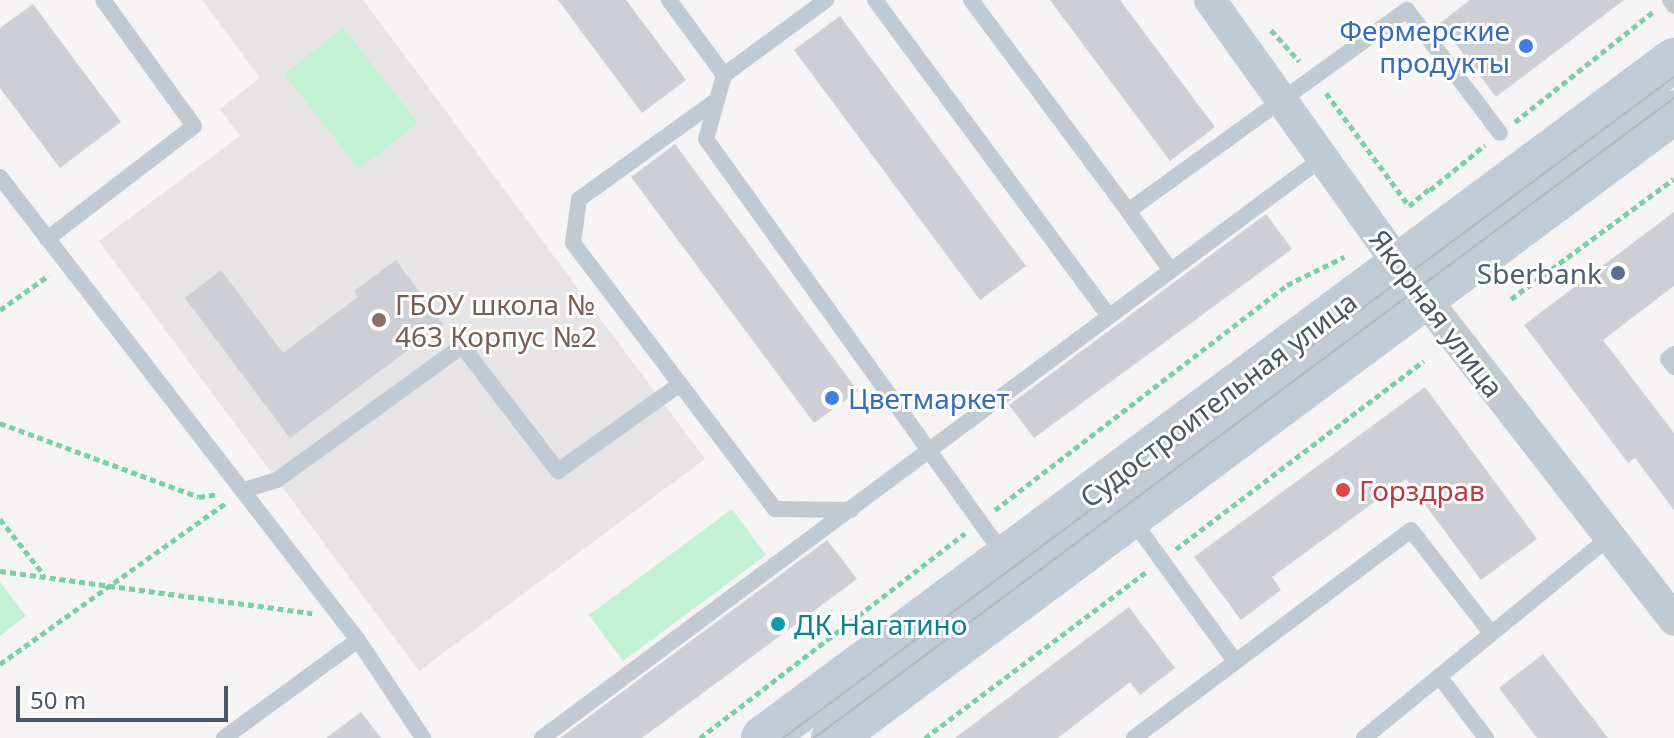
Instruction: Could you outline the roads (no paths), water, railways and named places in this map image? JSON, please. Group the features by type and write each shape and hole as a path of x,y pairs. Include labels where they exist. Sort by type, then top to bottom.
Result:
{"street":[{"name":"Якорная улица","path":"1210,0 1325,156 1409,284 1674,620"},
{"name":"Судостроительная улица","path":"833,738 1019,574 1130,517 1674,60"},
{"name":"Судостроительная улица","path":"763,738 1019,574 1409,284 1674,112"}],"lane":[{"path":"47,239 194,126 103,0"},
{"path":"669,0 724,75"},
{"path":"826,0 724,75 706,139 932,450 978,523 1019,574"},
{"path":"875,0 1107,314"},
{"path":"971,0 1169,268"},
{"path":"1663,5 1674,6"},
{"path":"1128,211 1407,10 1500,133"},
{"path":"717,100 579,199 573,243 775,509 851,510"},
{"path":"542,738 932,450 1107,314 1325,156"},
{"path":"0,177 341,617 417,736"},
{"path":"244,490 277,480 462,346 558,471 680,384"},
{"path":"1674,354 1668,359 1674,367"},
{"path":"1130,517 1235,661"},
{"path":"1134,738 1411,530 1491,633"},
{"path":"1364,738 1610,537"},
{"path":"224,738 358,640"},
{"path":"1439,676 1486,738"}],"tram line":[{"path":"783,738 1674,77"},
{"path":"814,738 1674,98"}],"place":[{"name":"Фермерские продукты","path":"1526,46"},
{"name":"Sberbank","path":"1618,273"},
{"name":"ГБОУ школа № 463 Корпус №2","path":"379,320"},
{"name":"Цветмаркет","path":"832,398"},
{"name":"Горздрав","path":"1343,490"},
{"name":"ДК Нагатино","path":"778,624"}]}
